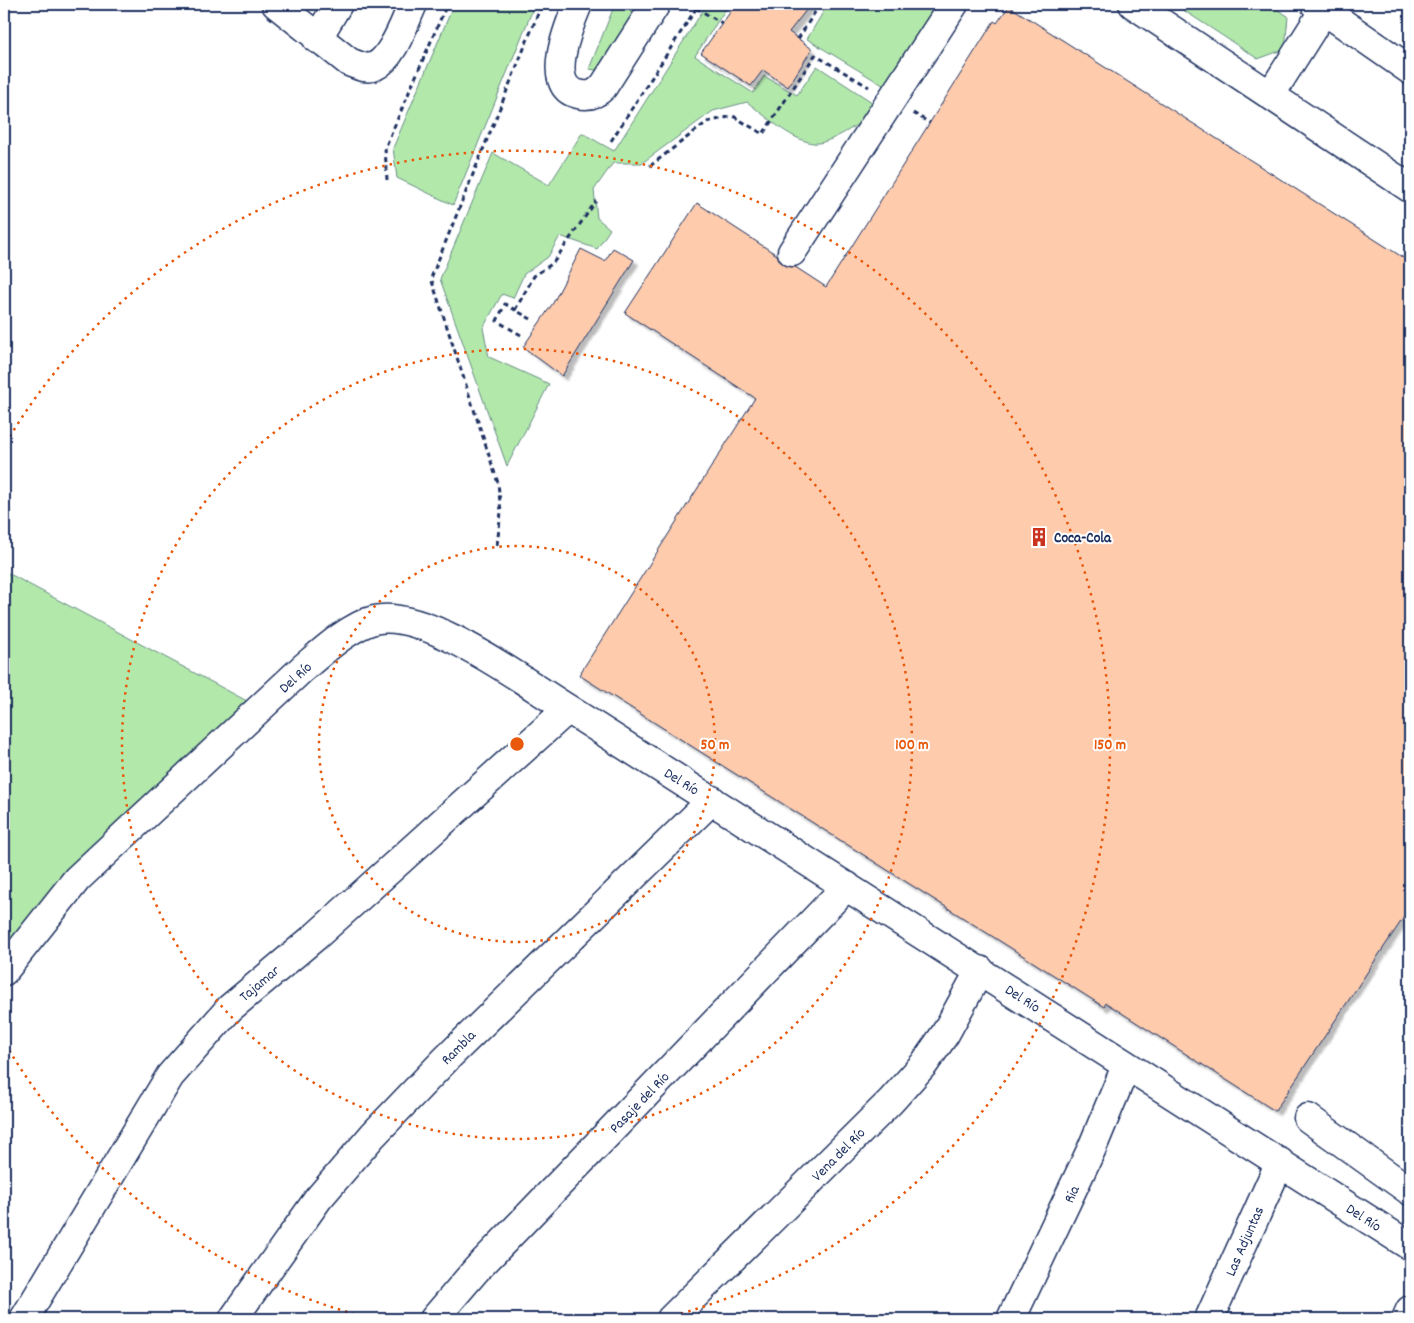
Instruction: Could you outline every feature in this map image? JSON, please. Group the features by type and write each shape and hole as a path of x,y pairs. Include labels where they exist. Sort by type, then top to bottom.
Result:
{"street":[{"path":"276,4 317,39 349,62 362,67 374,68 384,60 395,43 413,4"},
{"path":"317,39 338,4"},
{"path":"578,4 563,44 561,78 568,88 576,94 587,95 596,94 603,87 656,4"},
{"path":"792,252 954,4"},
{"path":"1133,4 1272,94 1410,188"},
{"path":"1272,94 1320,7 1410,70"},
{"name":"Del Río","path":"4,971 77,879 302,669 339,638 375,620 413,621 444,632 568,709 1410,1246"},
{"name":"Tajamar","path":"24,1319 170,1076 230,1008 323,930 568,709"},
{"name":"Rambla","path":"233,1319 318,1199 374,1135 447,1058 712,800"},
{"name":"Pasaje del Río","path":"434,1319 476,1270 848,886"},
{"name":"Vena del Río","path":"671,1319 891,1101 924,1064 945,1034 980,970"},
{"name":"Ria","path":"1011,1319 1092,1148 1126,1066"},
{"path":"1308,1118 1410,1191"},
{"name":"Las Adjuntas","path":"1209,1319 1280,1162"},
{"path":"1406,1319 1410,1310"}],"path":[{"path":"387,180 385,148 446,4"},
{"path":"497,545 501,512 498,483 431,278 542,4"},
{"path":"798,38 820,4"},
{"path":"611,141 698,6 722,23"},
{"path":"650,166 707,122 733,116 763,134 815,55 930,123"},
{"path":"515,310 534,276 553,263 596,201"},
{"path":"520,336 496,321 505,304 531,319"}],"green space":[{"path":"454,4 535,4 453,205 397,178 393,148"},
{"path":"615,4 641,4 596,70 589,69"},
{"path":"707,4 729,4 695,56 753,93 764,76 797,95 817,66 881,108 838,136 820,143 813,143 795,137 747,102 713,111 642,163 613,163 594,190 597,218 610,229 597,249 560,236 548,257 524,274 513,298 502,294 483,328 489,357 549,384 507,466 440,279 493,153 549,185 582,133 614,151"},
{"path":"828,4 947,4 891,90 807,39"},
{"path":"1174,4 1268,4 1288,16 1285,49 1258,59"},
{"path":"4,571 260,708 4,971"}],"building":[{"path":"736,4 811,4 789,32 812,49 788,87 763,70 751,86 701,53"},
{"name":"Coca-Cola","path":"1009,6 1410,262 1410,908 1275,1111 1106,1003 1104,1007 579,675 755,398 625,313 697,203 826,287 994,21 997,23"},
{"path":"613,248 634,260 562,376 523,347 553,303 581,249 605,261"}],"place":[{"name":"Coca-Cola","path":"1039,537"}]}
